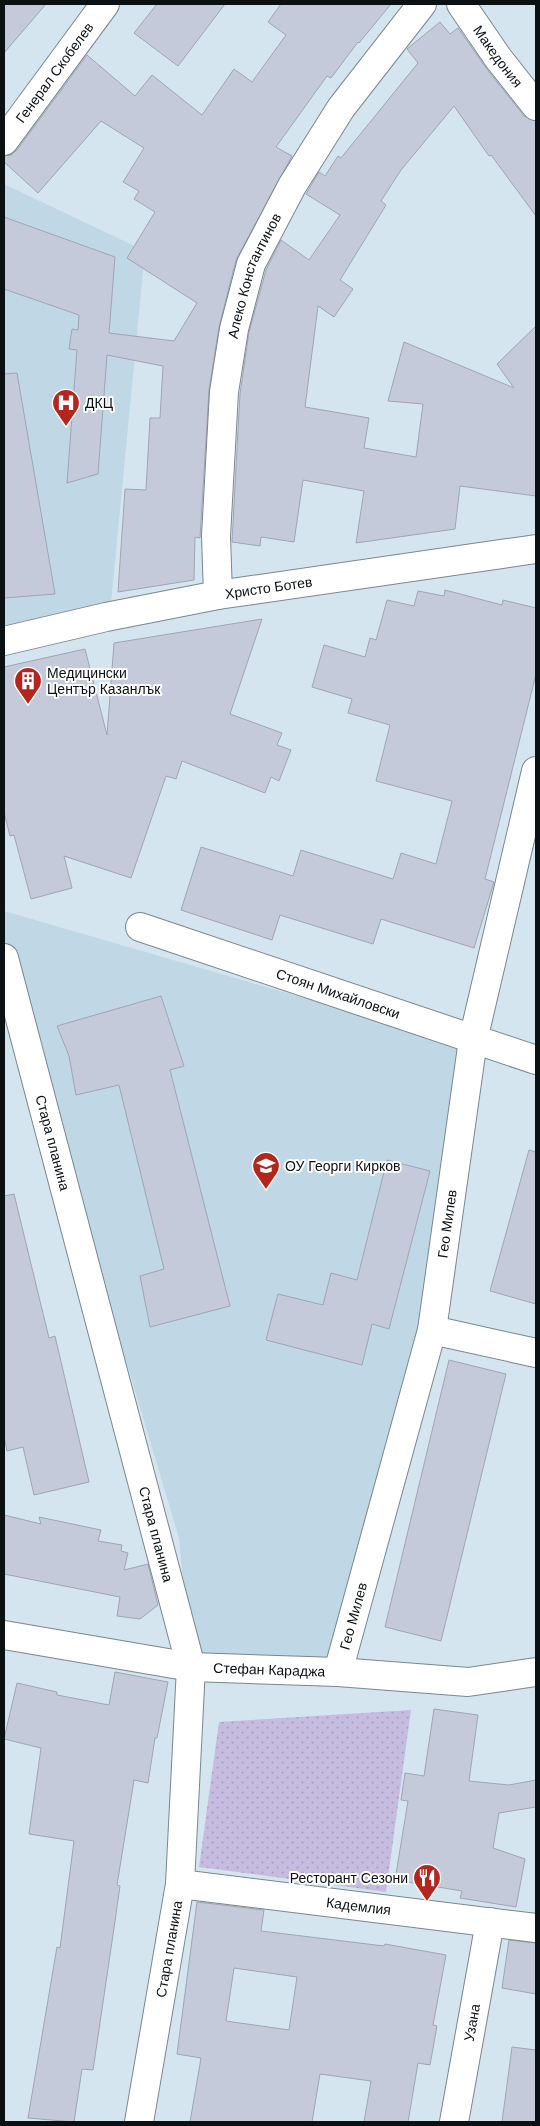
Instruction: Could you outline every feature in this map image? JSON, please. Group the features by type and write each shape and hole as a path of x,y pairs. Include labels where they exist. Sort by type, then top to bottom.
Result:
{"street":[{"name":"Генерал Скобелев","path":"4,141 105,4"},
{"name":"Алеко Константинов","path":"218,596 216,536 224,392 234,329 251,264 292,186 341,108 422,4"},
{"name":"Македония","path":"461,4 498,58 536,106"},
{"name":"Христо Ботев","path":"4,640 106,617 218,596 536,550"},
{"name":"Гео Милев","path":"338,1672 432,1330 473,1040 536,771"},
{"name":"Стоян Михайловски","path":"140,927 536,1060"},
{"name":"Стара планина","path":"4,958 191,1667 180,1884 139,2122"},
{"path":"432,1330 536,1353"},
{"name":"Стефан Караджа","path":"4,1636 191,1667 338,1672 468,1682 536,1672"},
{"name":"Кадемлия","path":"180,1884 536,1928"},
{"name":"Узана","path":"454,2122 490,1922"}],"shaded area":[{"name":"ДКЦ","path":"4,184 145,251 111,603 4,626"},
{"name":"ОУ Георги Кирков","path":"4,911 484,1050 338,1672 191,1667 179,1538 4,952"},
{"path":"411,1710 386,1892 199,1867 219,1722"}],"building":[{"path":"4,4 46,4 4,53"},
{"path":"157,4 225,4 178,66 134,33"},
{"path":"281,4 391,4 358,42 331,78 327,76 276,147 292,156 236,260 219,327 209,390 200,538 195,537 194,580 118,592 125,489 146,490 150,418 160,418 163,366 107,355 98,474 67,483 77,350 69,349 72,329 78,330 79,315 4,289 4,217 115,257 109,333 174,341 197,303 127,258 155,212 134,199 139,191 123,182 144,148 101,121 38,193 4,162 4,156 11,155 17,150 87,55 135,96 152,75 202,115 234,69 252,82 286,35 268,22"},
{"path":"440,22 450,34 458,28 486,68 524,116 536,121 536,216 491,155 489,156 454,106 401,170 381,201 386,205 340,280 353,289 334,317 318,306 305,407 369,418 364,448 416,457 423,404 388,401 404,342 514,388 497,364 536,326 536,496 460,486 455,529 356,543 364,491 303,480 294,542 261,537 260,546 232,542 240,394 249,332 266,270 281,240 309,260 340,215 306,194 319,172 325,176 338,156 341,158 418,63 407,49"},
{"path":"17,373 55,594 4,598 4,374"},
{"path":"445,590 502,605 503,600 536,608 536,674 485,879 494,882 474,948 381,919 373,944 280,915 272,940 181,910 201,847 293,876 301,850 393,879 401,853 436,864 452,801 376,781 390,725 348,713 352,699 312,687 324,645 365,657 370,638 376,640 387,600 414,606 418,591 444,596"},
{"path":"262,619 230,714 282,733 277,745 291,750 279,781 271,777 265,793 182,761 176,779 166,776 131,878 64,856 72,888 31,899 14,835 10,836 4,812 4,667 85,649 107,735 114,643"},
{"path":"161,996 184,1066 170,1070 230,1306 150,1327 140,1276 164,1269 119,1085 76,1095 69,1056 57,1026"},
{"path":"529,1150 536,1152 536,1304 490,1291"},
{"path":"387,1160 430,1171 389,1329 372,1324 362,1365 266,1340 278,1294 323,1305 331,1273 357,1280"},
{"path":"14,1194 49,1338 55,1336 89,1482 34,1495 23,1447 7,1451 4,1436 4,1196"},
{"path":"449,1360 506,1374 441,1641 385,1627"},
{"path":"4,1515 41,1524 39,1517 101,1530 98,1541 122,1545 121,1551 128,1553 124,1570 148,1564 158,1605 140,1619 117,1616 120,1597 4,1574"},
{"path":"115,1672 168,1682 157,1738 155,1738 148,1783 134,1780 117,1885 120,1886 93,2070 82,2069 74,2122 28,2118 57,1947 60,1948 74,1841 29,1834 41,1748 4,1739 17,1683 57,1692 57,1695 109,1705"},
{"path":"434,1709 478,1715 469,1781 509,1785 536,1780 536,1807 499,1813 493,1848 525,1859 516,1907 460,1898 462,1891 395,1880 408,1801 401,1800 405,1773 424,1776"},
{"path":"197,1902 264,1910 261,1931 384,1946 385,1944 446,1955 433,2025 437,2026 430,2065 418,2063 408,2122 364,2122 371,2081 320,2074 312,2122 190,2122 201,2058 177,2054","holes":["234,1968 297,1977 289,2030 226,2021"]},
{"path":"509,1940 536,1943 536,1994 502,1988"},
{"path":"512,2047 536,2050 536,2122 502,2122"}],"place":[{"name":"ДКЦ","path":"66,427"},
{"name":"Медицински Център Казанлък","path":"28,705"},
{"name":"ОУ Георги Кирков","path":"266,1190"},
{"name":"Ресторант Сезони","path":"427,1902"}]}
